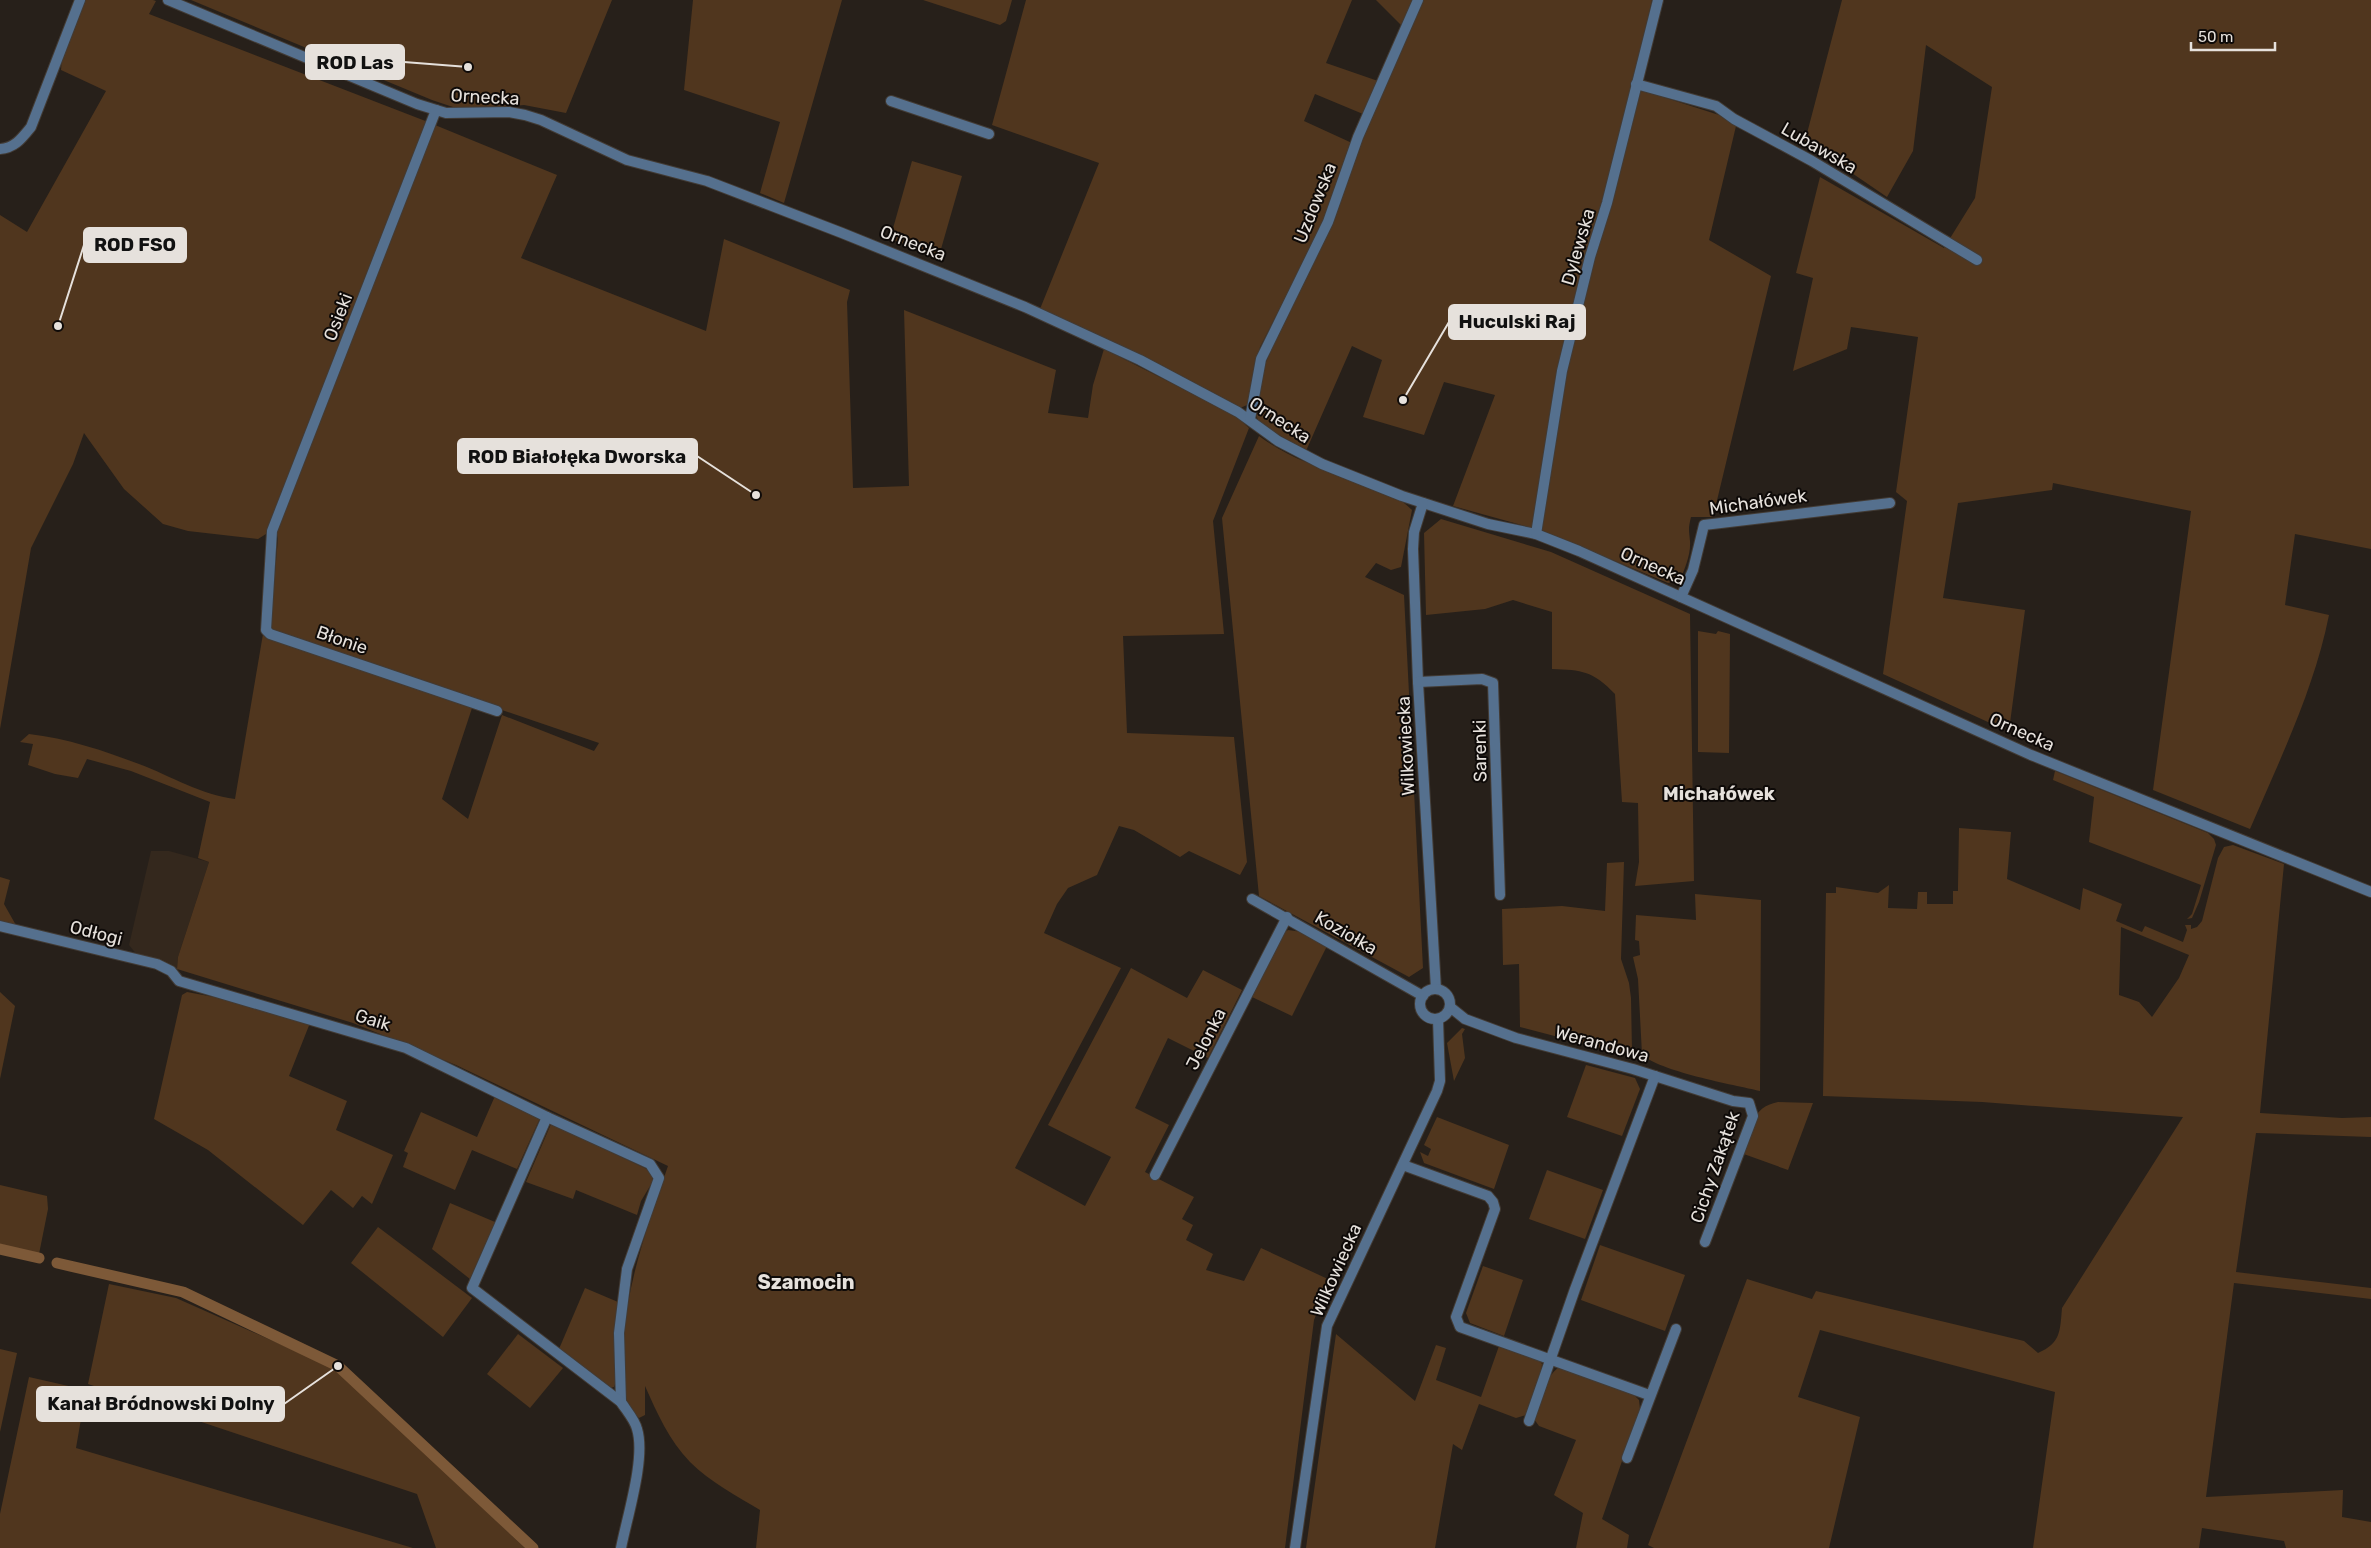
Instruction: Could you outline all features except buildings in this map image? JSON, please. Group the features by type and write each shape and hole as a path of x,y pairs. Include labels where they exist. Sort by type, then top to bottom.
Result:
{"street":[{"path":"0,149 9,148 20,140 31,127 80,0"},
{"name":"Ornecka","path":"168,0 400,98 436,110 456,114 509,112 542,120 627,160 708,181 938,271 1047,316 1140,360 1250,419 1267,434 1296,452 1322,464 1422,503 1488,524 1536,534 1579,551 2031,755 2371,892"},
{"name":"Uzdowska","path":"1250,419 1262,359 1328,222 1358,137 1418,0"},
{"name":"Dylewska","path":"1536,534 1562,371 1590,257 1608,203 1658,0"},
{"name":"Lubawska","path":"1636,84 1716,106 1734,119 1812,161 1977,260"},
{"path":"891,101 989,134"},
{"name":"Osieki","path":"270,536 436,110"},
{"name":"Wilkowiecka","path":"1422,503 1414,532 1414,549 1418,682 1436,989"},
{"name":"Michałówek","path":"1681,597 1693,570 1704,525 1890,503"},
{"name":"Błonie","path":"270,536 272,549 268,633 497,711"},
{"name":"Sarenki","path":"1418,682 1482,679 1493,683 1500,895"},
{"name":"Koziołka","path":"1252,899 1423,996"},
{"name":"Jelonka","path":"1155,1176 1286,917"},
{"name":"Odłogi","path":"0,926 157,964 171,971 179,981"},
{"name":"Gaik","path":"179,981 406,1048 547,1117 650,1164 659,1178 627,1269 619,1333 621,1402"},
{"path":"1436,989 1445,993 1450,1007 1445,1015 1438,1018 1430,1018 1423,1013 1420,1004 1423,996 1436,989"},
{"name":"Werandowa","path":"1450,1007 1465,1018 1516,1038 1655,1076 1733,1101 1749,1103"},
{"name":"Wilkowiecka","path":"1295,1548 1327,1326 1437,1091 1440,1080 1438,1018"},
{"path":"1529,1421 1575,1289 1655,1076"},
{"name":"Cichy Zakątek","path":"1706,1242 1753,1116 1749,1103"},
{"path":"547,1117 472,1288 621,1402 637,1428 640,1447 635,1487 621,1548"},
{"path":"1403,1165 1488,1196 1493,1202 1495,1209 1490,1227 1456,1317 1460,1327 1649,1395"},
{"path":"1627,1458 1649,1395 1676,1329"}],"shaded area":[{"path":"85,0 156,1 149,14 428,122 266,534 258,539 188,531 163,524 124,489 84,433 73,464 31,548 0,729 0,215 27,232 106,91 61,70 62,57"},
{"path":"191,0 612,0 566,113 524,105 480,109 453,107"},
{"path":"693,0 842,0 784,203 760,193 780,122 684,90"},
{"path":"923,0 1012,0 1006,21 1000,25"},
{"path":"1026,0 1352,0 1326,63 1378,81 1363,114 1315,94 1304,121 1352,143 1324,222 1260,347 1247,405 1240,408 1040,309 1099,163 992,125"},
{"path":"1376,0 1414,0 1402,26"},
{"path":"1421,0 1652,0 1632,87 1719,115 1736,126 1709,240 1771,276 1713,517 1691,517 1689,529 1690,551 1680,580 1668,583 1543,531 1453,506 1495,395 1444,382 1424,435 1363,417 1382,360 1352,346 1306,451 1259,423 1254,409 1261,374 1357,145"},
{"path":"1842,0 2371,0 2371,549 2295,534 2285,605 2329,615 2315,670 2284,750 2250,829 2153,790 2191,511 2053,483 2052,490 1958,503 1943,598 2025,610 2010,723 2001,728 1883,674 1907,501 1896,492 1918,337 1851,327 1847,349 1793,371 1813,278 1796,273 1820,177 1944,248 1975,198 1992,87 1926,45 1913,151 1887,197 1805,141"},
{"path":"435,125 557,175 521,258 706,331 724,239 850,290 847,302 853,488 909,486 904,310 1056,370 1048,413 1088,418 1093,385 1104,349 1235,415 1249,428 1213,521 1224,634 1123,636 1127,733 1234,737 1247,862 1240,875 1189,851 1180,857 1134,830 1119,826 1097,875 1068,888 1057,904 1044,933 1121,968 1015,1168 1085,1206 1111,1157 1048,1125 1131,968 1187,998 1203,970 1242,990 1208,1058 1168,1038 1135,1108 1169,1125 1145,1172 1194,1197 1182,1219 1193,1225 1186,1240 1213,1254 1206,1270 1244,1281 1261,1248 1330,1280 1314,1320 1285,1548 756,1548 760,1510 715,1482 690,1462 670,1435 645,1386 645,1415 639,1418 624,1403 622,1349 629,1296 646,1231 668,1166 456,1065 353,1023 177,969 178,957 209,862 198,858 210,802 131,771 87,759 78,778 55,774 28,765 33,744 20,742 29,734 43,736 99,750 139,764 210,794 235,799 263,634 473,705 442,799 468,819 502,715 594,751 599,743 270,631 278,538 276,530"},
{"path":"912,161 962,176 941,249 933,254 890,239"},
{"path":"1259,436 1300,460 1362,481 1389,493 1412,510 1401,567 1391,570 1376,563 1365,577 1404,595 1423,968 1409,977 1259,896 1222,518"},
{"path":"1441,519 1551,552 1690,614 1694,881 1635,886 1639,862 1638,803 1622,802 1615,694 1607,686 1586,673 1552,669 1552,612 1513,600 1485,609 1426,615 1424,533"},
{"path":"1698,631 1716,634 1718,631 1730,634 1729,753 1698,752"},
{"path":"2055,771 2208,833 2214,839 2216,845 2199,902 2192,918 2187,919 2192,914 2201,885 2089,842 2094,797 2053,780"},
{"path":"1959,828 2011,832 2007,879 2080,910 2083,888 2122,904 2116,921 2142,932 2145,926 2183,942 2187,930 2185,925 2191,925 2191,929 2197,927 2202,921 2218,858 2224,847 2233,845 2284,864 2260,1113 2342,1118 2371,1117 2371,1137 2256,1133 2236,1272 2371,1288 2371,1299 2234,1283 2206,1497 2343,1490 2342,1517 2371,1522 2371,1548 2286,1548 2284,1541 2202,1528 2199,1548 2033,1548 2055,1392 1820,1330 1798,1397 1860,1417 1829,1548 1654,1548 1648,1545 1747,1279 1812,1299 1816,1291 2024,1341 2038,1353 2046,1349 2055,1340 2060,1330 2062,1308 2183,1117 1982,1102 1823,1096 1826,893 1836,893 1836,887 1878,893 1889,885 1888,908 1917,909 1918,892 1927,892 1927,904 1953,904 1953,891 1958,891","holes":["2121,927 2189,955 2179,978 2152,1017 2139,1002 2119,995"]},
{"path":"151,851 169,851 209,862 178,957 177,969 138,956 129,945"},
{"path":"1624,862 1621,959 1629,983 1631,998 1632,1051 1627,1055 1520,1027 1519,964 1503,965 1502,909 1562,906 1605,911 1607,863"},
{"path":"0,877 10,880 4,904 17,927 0,923"},
{"path":"1695,894 1761,900 1760,1091 1679,1072 1650,1060 1642,1054 1638,979 1633,957 1640,955 1639,941 1635,940 1636,915 1696,920"},
{"path":"1288,930 1302,932 1327,946 1292,1016 1252,997 1285,932"},
{"path":"0,992 15,1006 0,1079"},
{"path":"187,992 230,1000 310,1023 289,1076 347,1101 336,1130 393,1155 372,1204 362,1196 353,1208 331,1190 303,1225 208,1150 154,1119 182,995"},
{"path":"1462,1028 1465,1029 1462,1034 1465,1058 1454,1081 1447,1043"},
{"path":"1586,1065 1635,1078 1640,1089 1622,1136 1567,1117"},
{"path":"495,1096 540,1118 517,1169 472,1150 455,1190 403,1167 408,1153 404,1151 421,1112 477,1137"},
{"path":"1778,1102 1813,1103 1788,1170 1741,1153 1757,1114 1769,1105"},
{"path":"1437,1117 1509,1145 1494,1189 1424,1163 1420,1152 1428,1156 1431,1149 1424,1145"},
{"path":"551,1124 651,1171 653,1181 641,1201 637,1215 576,1190 573,1199 526,1182"},
{"path":"1547,1170 1603,1190 1585,1239 1529,1219"},
{"path":"0,1185 47,1196 48,1209 39,1254 0,1244"},
{"path":"450,1203 495,1222 470,1279 432,1249"},
{"path":"378,1227 472,1298 443,1337 351,1263"},
{"path":"1600,1245 1685,1275 1665,1331 1581,1300"},
{"path":"1483,1266 1523,1280 1504,1336 1470,1323 1466,1313"},
{"path":"109,1284 176,1298 336,1369 525,1548 436,1548 417,1494 88,1384"},
{"path":"585,1288 618,1302 616,1381 614,1387 610,1388 559,1349"},
{"path":"518,1334 563,1368 530,1408 487,1374"},
{"path":"1336,1334 1415,1401 1436,1345 1446,1348 1436,1380 1481,1397 1499,1346 1539,1360 1542,1364 1540,1380 1526,1415 1516,1418 1479,1404 1462,1450 1453,1444 1435,1548 1306,1548"},
{"path":"0,1349 17,1353 0,1432"},
{"path":"1560,1367 1632,1393 1639,1400 1640,1409 1602,1519 1629,1535 1627,1548 1576,1548 1583,1513 1554,1495 1576,1440 1539,1426 1534,1419 1550,1376"},
{"path":"29,1377 86,1390 76,1448 413,1548 0,1548 0,1514"}],"waterway":[{"path":"0,1249 39,1258"},
{"path":"57,1263 183,1292 338,1366 533,1548"}],"place":[{"name":"ROD Las","path":"468,67"},
{"name":"ROD FSO","path":"58,326"},
{"name":"Huculski Raj","path":"1403,400"},
{"name":"ROD Białołęka Dworska","path":"756,495"},
{"name":"Kanał Bródnowski Dolny","path":"338,1366"}],"district":[{"name":"Michałówek","path":"1719,793"},
{"name":"Szamocin","path":"806,1282"}]}
